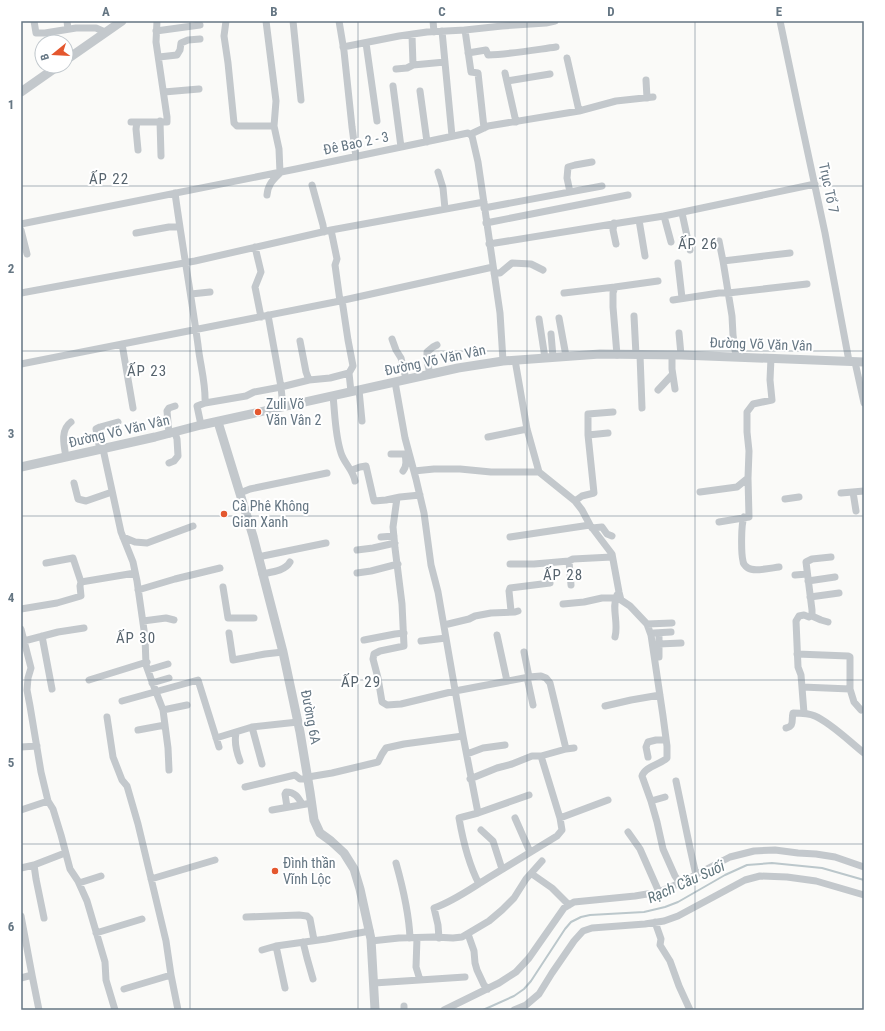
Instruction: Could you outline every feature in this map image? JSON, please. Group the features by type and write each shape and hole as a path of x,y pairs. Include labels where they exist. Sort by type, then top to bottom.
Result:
{"street":[{"path":"34,21 36,33 76,28 96,28 105,32"},
{"path":"67,21 68,29"},
{"path":"74,54 122,21"},
{"path":"138,150 134,122 167,122 156,42 156,21"},
{"path":"226,21 224,36 234,122 237,126 274,126"},
{"path":"266,21 276,101 274,126 279,149 280,173 270,183 267,189 267,195"},
{"path":"293,21 301,100"},
{"path":"339,21 356,157"},
{"path":"433,21 434,32"},
{"path":"343,47 366,42 442,31 465,30 502,24 555,21"},
{"name":"Trục Tổ 7","path":"780,21 825,233 856,361 864,403"},
{"path":"156,31 200,25"},
{"path":"465,30 471,72 478,73 484,128"},
{"path":"442,31 452,136"},
{"path":"412,35 413,65"},
{"path":"159,57 177,55 180,50 181,43 188,40 200,39"},
{"path":"366,42 377,121"},
{"path":"468,53 486,50 488,55 504,54 556,47"},
{"path":"567,58 579,111"},
{"path":"396,69 407,68 413,65 445,62"},
{"path":"21,92 47,74"},
{"path":"516,122 506,77 550,74"},
{"name":"Đê Bao 2 - 3","path":"21,224 280,173 452,136 468,133 471,134 484,128 579,111 616,101 650,97 646,80"},
{"path":"393,86 401,147"},
{"path":"164,92 199,89"},
{"path":"420,92 427,142"},
{"path":"160,122 161,156"},
{"path":"471,134 478,162 500,313 504,361"},
{"path":"570,192 567,178 568,167 575,164 592,162"},
{"path":"438,172 443,188 445,209"},
{"path":"489,244 664,216 815,184"},
{"path":"201,425 197,406 205,403 246,396 254,392 309,380 330,378 349,373 353,366 341,301 336,265 337,259 312,185"},
{"path":"21,293 186,262 328,231 445,209 484,205 602,186"},
{"path":"176,193 204,380 205,403"},
{"path":"486,223 628,195"},
{"path":"682,212 690,250"},
{"path":"664,216 671,242"},
{"path":"639,220 645,256"},
{"path":"614,223 613,230 616,244"},
{"path":"136,233 169,227 180,227"},
{"path":"21,230 27,254"},
{"path":"719,241 732,316 736,357"},
{"path":"255,247 261,272 255,287 261,317"},
{"path":"723,261 790,253"},
{"path":"21,364 493,270 500,273 512,263 531,264 543,270"},
{"path":"678,263 682,298"},
{"path":"564,293 658,281"},
{"path":"673,300 719,293 807,284"},
{"path":"615,287 613,293 613,307 617,355"},
{"path":"191,294 210,292"},
{"path":"268,315 281,387 283,407"},
{"path":"634,316 642,408"},
{"path":"559,318 566,356"},
{"path":"539,319 549,357"},
{"path":"675,389 672,375 679,333"},
{"path":"549,357 551,334"},
{"path":"392,339 401,358 406,379"},
{"path":"300,341 309,380"},
{"path":"122,344 133,408"},
{"path":"430,374 427,361 427,352 437,345"},
{"name":"Đường Võ Văn Vân","path":"21,467 406,379 468,366 504,361 600,354 856,361"},
{"path":"719,522 749,517 749,452 747,412 753,404 772,400 770,380 771,358"},
{"path":"515,360 527,429 539,472 575,500 591,527 612,554 617,595 615,612 617,631 615,636"},
{"path":"349,373 362,421"},
{"path":"658,390 672,375"},
{"path":"395,382 407,454 405,469 403,471"},
{"path":"334,396 337,436 341,453 345,462 352,470 355,481"},
{"path":"169,463 174,461 178,456 177,440 172,433 167,411 168,408 176,406"},
{"path":"575,500 582,496 594,493 588,435 588,414 613,412"},
{"path":"66,457 63,443 64,429 71,422"},
{"path":"118,422 100,427 96,430 102,449 121,532 133,562 146,643 146,662 152,683 163,710 169,755 169,770"},
{"name":"Đường 6A","path":"218,422 258,557 283,652 298,722 314,820 320,833 344,853 354,869 360,889 370,931 375,1010"},
{"path":"488,437 527,429"},
{"path":"588,435 608,433"},
{"path":"391,454 407,454"},
{"path":"407,454 414,471 424,513 431,565 438,592 470,779 478,813"},
{"path":"352,470 366,466 374,501 378,502 420,495"},
{"path":"414,471 460,469 490,472 539,472"},
{"path":"240,494 250,489 327,473"},
{"path":"700,492 738,487 748,478"},
{"path":"74,483 78,499 86,501 112,492"},
{"path":"841,493 864,491"},
{"path":"853,492 856,510"},
{"path":"786,499 800,497"},
{"path":"397,498 393,527 402,604 404,646 380,651 374,654 373,659 382,702 386,705 401,704 455,691 528,677 541,676 546,678 550,683 566,749"},
{"path":"744,517 742,522 745,527 742,560 744,565 749,569 756,570 779,567"},
{"path":"123,537 135,542 147,543 193,526"},
{"path":"510,537 591,527 602,527 607,534 612,536"},
{"path":"382,537 394,540"},
{"path":"357,550 373,548 394,540"},
{"path":"258,557 326,543"},
{"path":"510,564 534,564 570,561 573,559 612,557"},
{"path":"812,616 806,562 812,559 831,557"},
{"path":"21,609 57,603 80,596 81,582 73,558 46,563"},
{"path":"570,561 571,585"},
{"path":"262,574 280,570 288,566 290,562"},
{"path":"358,573 398,564"},
{"path":"138,590 220,568"},
{"path":"81,582 135,573"},
{"path":"795,575 808,578 836,577"},
{"path":"444,625 469,619 475,616 514,611 509,591 510,588 550,583"},
{"path":"223,587 228,618 254,618"},
{"path":"810,597 839,593"},
{"path":"563,604 584,602 617,595"},
{"path":"617,595 648,624 650,633 660,695 667,758 662,763 647,769 642,776 660,832 663,849 675,876 680,883"},
{"path":"804,713 801,675 798,667 796,621 799,616 804,615 809,617 812,616 828,622"},
{"path":"143,621 166,618 174,620"},
{"path":"648,624 672,623"},
{"path":"24,641 58,632 84,628"},
{"path":"21,629 31,668 27,690 41,772 48,801 53,809 70,869 79,883 87,901 105,962 106,980 115,1010"},
{"path":"650,633 671,632"},
{"path":"229,633 233,660 283,652"},
{"path":"659,633 659,657"},
{"path":"364,640 395,634 404,634"},
{"path":"496,635 506,681"},
{"path":"42,636 52,689"},
{"path":"421,641 446,638"},
{"path":"659,644 681,643"},
{"path":"524,652 533,704"},
{"path":"797,654 848,656 850,659 850,690 854,702 860,710"},
{"path":"90,680 146,662"},
{"path":"148,670 168,664"},
{"path":"152,683 169,678"},
{"path":"122,701 198,680 219,747"},
{"path":"802,687 850,690"},
{"path":"605,706 660,695"},
{"path":"163,710 186,705"},
{"path":"21,707 30,706"},
{"path":"786,728 790,728 792,726 793,713 804,713 814,716 825,721 864,753"},
{"path":"107,717 113,757 122,780 127,786 138,824 166,941 178,1010"},
{"path":"216,738 252,727 298,722"},
{"path":"138,730 165,725"},
{"path":"252,727 262,764"},
{"path":"236,733 234,739 235,748 240,761"},
{"path":"245,787 295,775 300,779 332,773 378,762 386,748 463,736"},
{"path":"648,757 646,747 648,742 666,740"},
{"path":"466,754 483,748 505,745"},
{"path":"21,747 37,746"},
{"path":"470,779 532,756 541,756 574,748"},
{"path":"439,938 434,908 446,904 462,895 557,836 562,830 560,818 541,756"},
{"path":"676,780 696,875"},
{"path":"287,807 286,792 292,792 298,796 302,804"},
{"path":"478,884 472,871 462,836 459,818 529,795"},
{"path":"651,801 665,797"},
{"path":"560,818 608,800"},
{"path":"21,810 48,801"},
{"path":"272,810 312,802"},
{"path":"515,818 530,852"},
{"path":"481,830 493,841 502,869"},
{"path":"628,832 640,850 659,892"},
{"path":"444,1010 500,983 516,972 529,958 564,908 574,902 659,892 680,883 730,857 754,851 775,850 798,854 816,854 835,857 864,866"},
{"path":"21,868 34,865 66,853"},
{"path":"151,879 215,860"},
{"path":"371,941 462,937 489,921 502,910 514,898 526,879 542,861"},
{"path":"396,863 405,895 409,924 414,938 416,967 420,980"},
{"path":"34,865 44,918"},
{"path":"532,874 552,888 570,905"},
{"path":"79,883 102,876"},
{"path":"514,1010 526,1005 539,994 574,941 583,931 592,928 655,922 678,916 745,880 760,876 787,877 816,881 864,895"},
{"path":"21,916 39,1010"},
{"path":"246,917 309,916 314,940"},
{"path":"96,933 142,919"},
{"path":"655,922 661,939 660,945 670,962 690,1010"},
{"path":"262,950 276,946 370,931"},
{"path":"468,934 474,952 477,970 484,985 488,989"},
{"path":"303,942 313,979"},
{"path":"276,946 285,988"},
{"path":"21,978 32,975"},
{"path":"124,989 171,975"},
{"path":"374,983 465,977"}],"waterway":[{"name":"Rạch Cầu Suối","path":"483,1010 514,996 524,989 531,981 565,929 571,922 581,917 590,915 644,912 665,907 678,902 725,875 747,865 772,863 822,868 864,880"}],"place":[{"name":"Zuli Võ Văn Vân 2","path":"258,412"},
{"name":"Cà Phê Không Gian Xanh","path":"224,514"},
{"name":"Đình thần Vĩnh Lộc","path":"275,871"}],"district":[{"name":"ẤP 22","path":"109,179"},
{"name":"ẤP 26","path":"698,244"},
{"name":"ẤP 23","path":"147,371"},
{"name":"ẤP 28","path":"563,575"},
{"name":"ẤP 30","path":"136,638"},
{"name":"ẤP 29","path":"361,682"}]}
